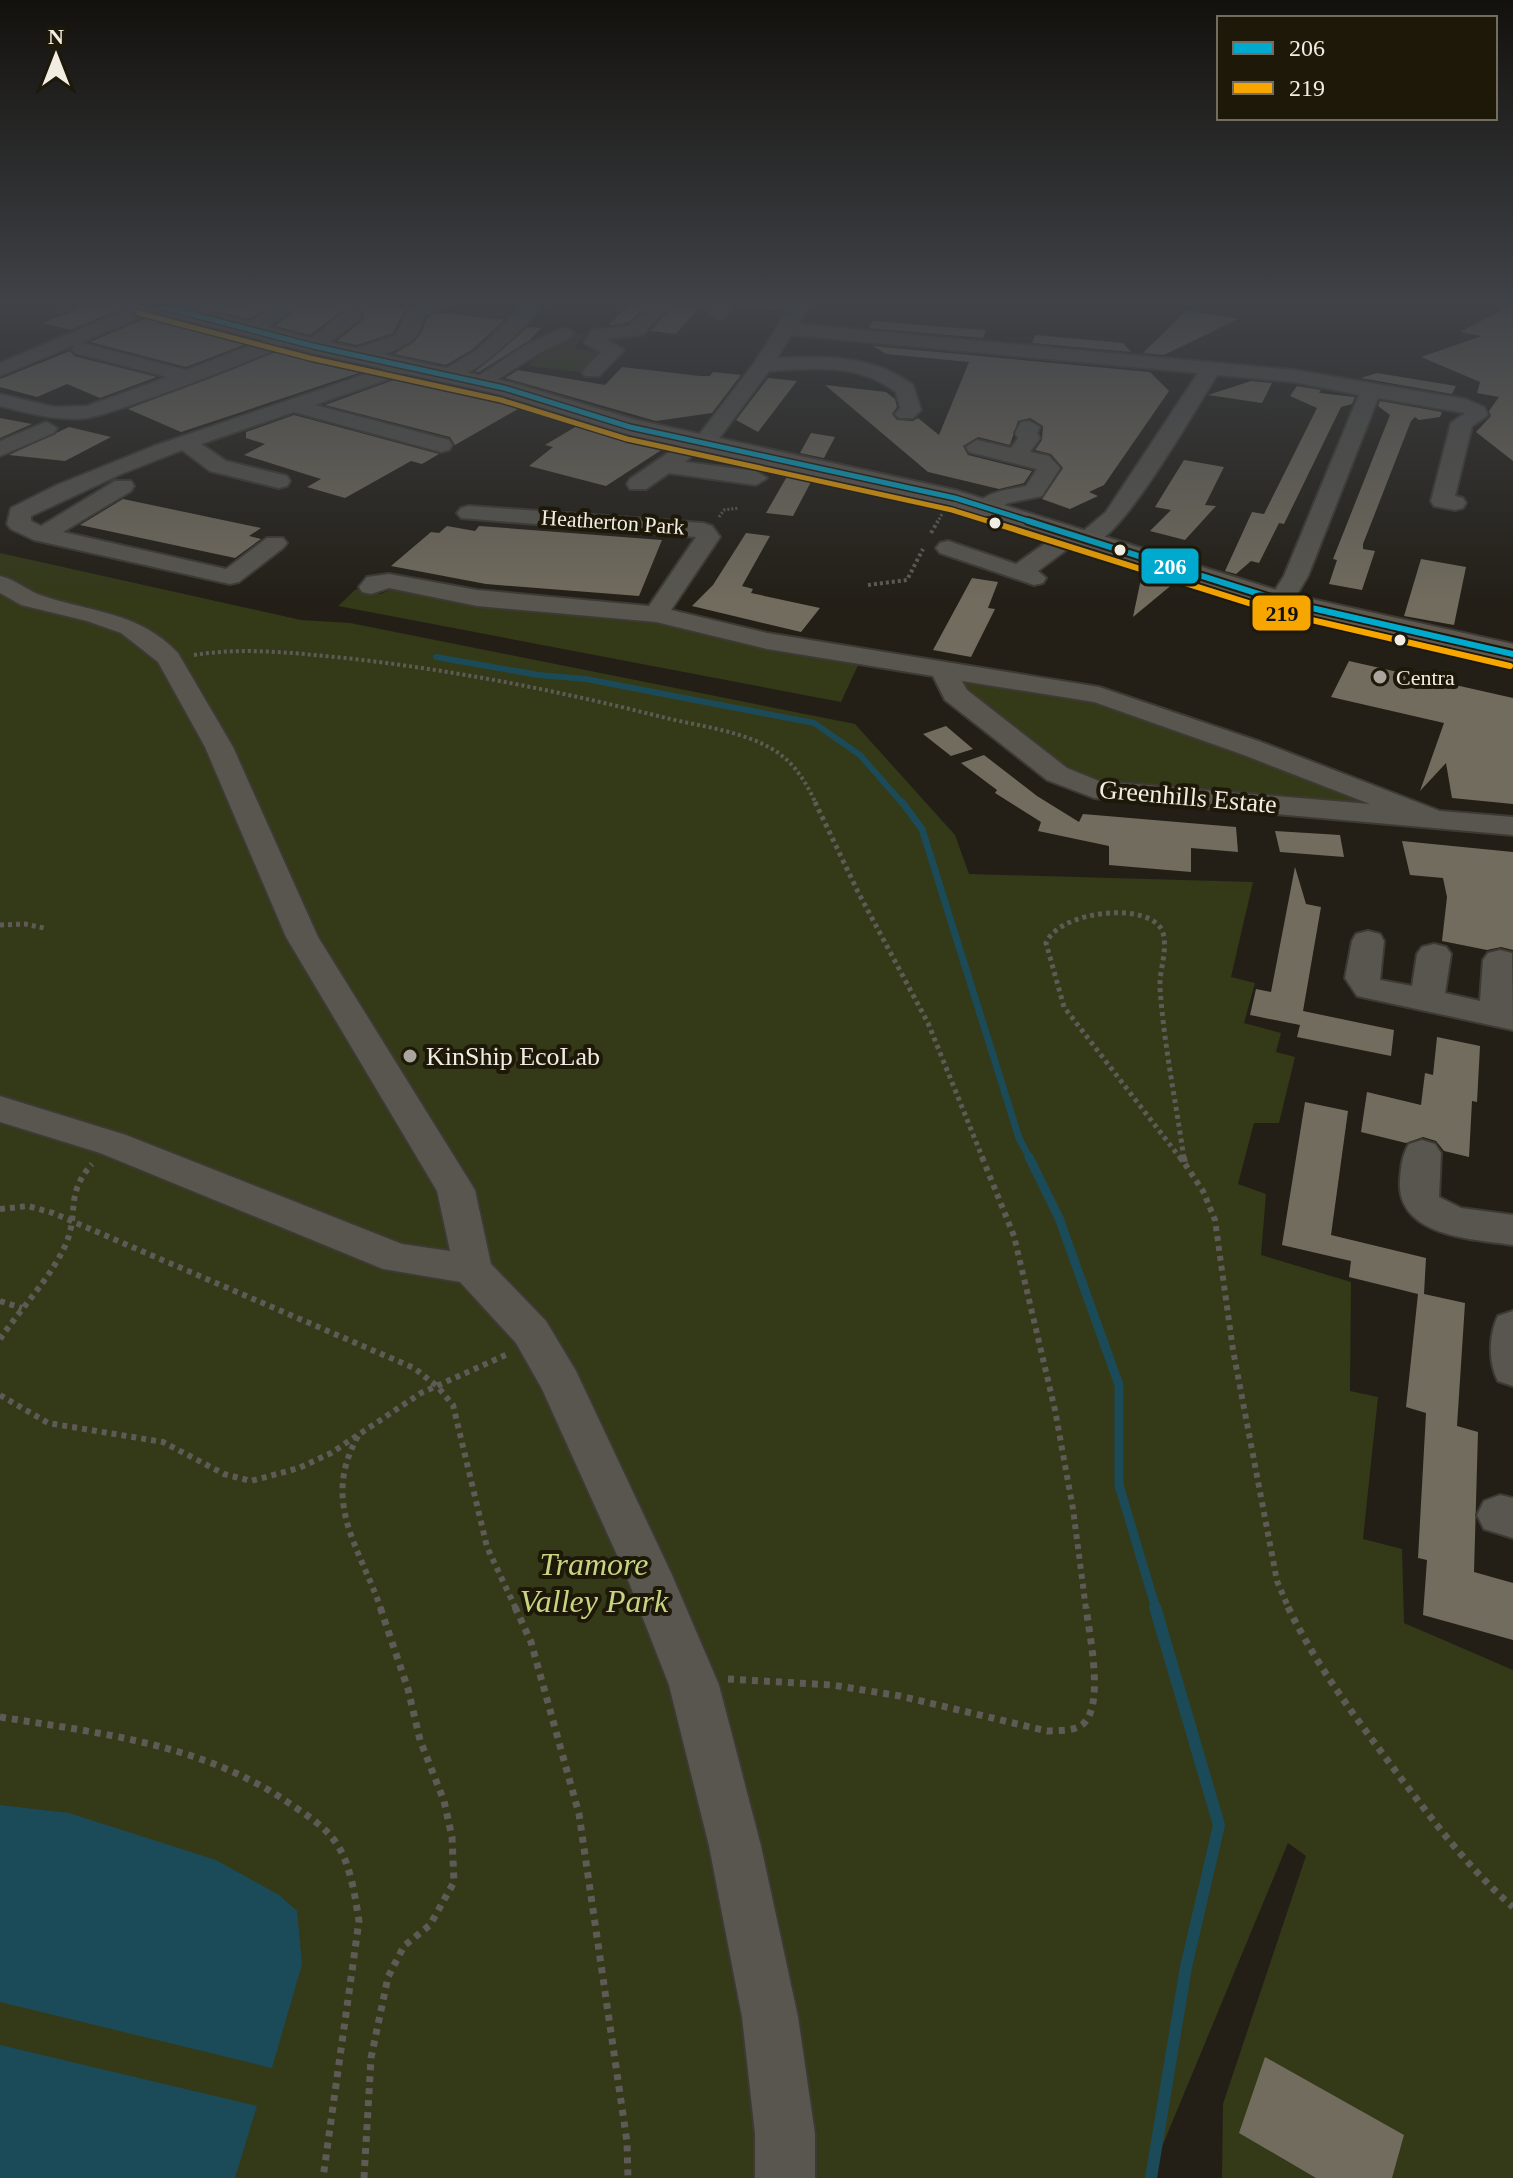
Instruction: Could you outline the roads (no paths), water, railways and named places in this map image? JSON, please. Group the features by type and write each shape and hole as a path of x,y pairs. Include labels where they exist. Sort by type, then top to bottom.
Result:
{"main road":[{"path":"549,403 762,468 955,498 1281,601 1513,654"}],"street":[{"path":"11,403 54,413 83,414 113,403"},
{"path":"275,543 230,577 42,535 19,524 19,513 48,497 186,443 305,403"},
{"path":"638,484 694,448 732,403"},
{"path":"909,412 915,403"},
{"path":"948,548 1026,575 1079,537 1114,517 1189,403"},
{"path":"1281,601 1296,576 1366,403"},
{"path":"1449,403 1465,405 1477,413 1462,423 1442,501 1455,503"},
{"path":"296,406 441,445"},
{"path":"1017,455 1029,438 1026,433 1029,427"},
{"path":"0,449 46,428"},
{"path":"186,443 218,466 279,481"},
{"path":"977,447 1047,463 1049,468 1034,491 1001,498 986,507"},
{"path":"667,466 762,468"},
{"path":"732,509 762,468"},
{"path":"42,535 131,487"},
{"name":"Heatherton Park","path":"469,513 704,531 708,537 656,614"},
{"path":"371,587 376,582 389,581 477,598 656,614"},
{"path":"0,583 30,600 95,615 130,628 158,647 169,659 219,747 302,937 456,1190 463,1209 472,1269 536,1341 561,1383 618,1505 694,1685 735,1846 770,2017 785,2134 785,2178"},
{"name":"Greenhills Estate","path":"656,614 767,641 1099,695 1251,748 1432,818"},
{"name":"Greenhills Estate","path":"943,668 955,694 1057,774 1094,789 1513,826"},
{"path":"1368,941 1362,978 1376,991 1504,1017 1500,960"},
{"path":"1427,1001 1434,954"},
{"path":"0,1109 126,1149 397,1258 472,1269"},
{"path":"1422,1153 1420,1196 1430,1211 1442,1218 1513,1230"},
{"path":"1513,1327 1513,1369"}],"water":[{"path":"0,1805 69,1813 216,1860 279,1895 297,1911 302,1964 272,2068 0,2002"},
{"path":"0,2045 257,2106 235,2178 0,2178"}],"waterway":[{"path":"436,657 539,675 586,679 814,723 860,755 903,804"},
{"path":"902,802 922,829 1019,1138 1030,1158"},
{"path":"1030,1158 1059,1218 1119,1385 1119,1485 1156,1609"},
{"path":"1151,2178 1186,1967 1219,1825 1155,1607"}],"place":[{"name":"Centra","path":"1380,677"},
{"name":"KinShip EcoLab","path":"410,1056"}],"park label":[{"name":"Tramore Valley Park","path":"594,1582"}]}
